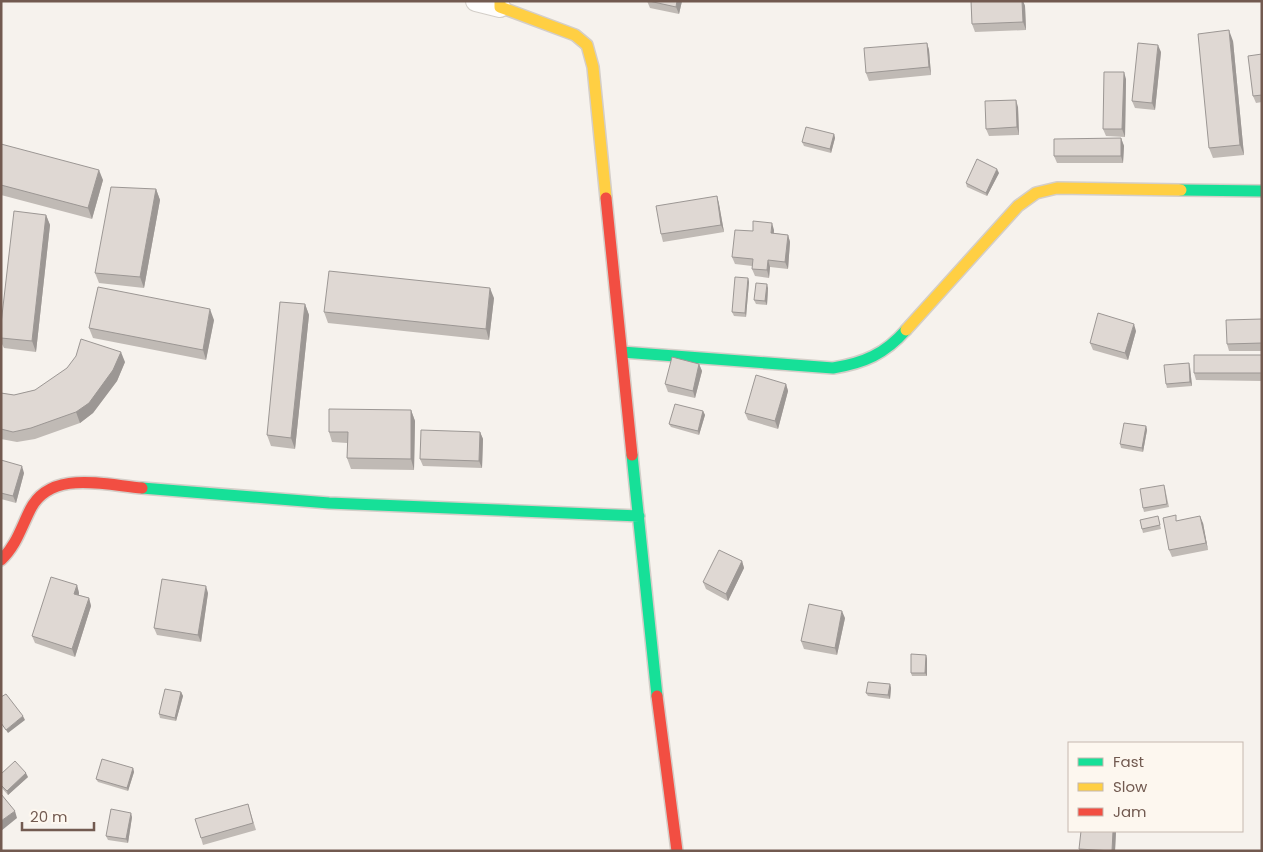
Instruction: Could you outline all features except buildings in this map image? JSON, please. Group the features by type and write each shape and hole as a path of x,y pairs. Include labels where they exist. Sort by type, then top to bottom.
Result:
{"street":[{"path":"476,1 500,4 575,35 587,46 593,67 655,685 677,851"},
{"path":"622,352 832,368 857,364 892,346 1018,206 1036,193 1057,188 1262,191"},
{"path":"1,560 19,538 26,514 44,491 66,482 329,503 639,516"}],"traffic: fast":[{"path":"1181,190 1262,191"},
{"path":"622,352 833,368 855,363 873,356 890,345 906,330"},
{"path":"632,455 657,696"},
{"path":"142,488 329,503 639,516"}],"traffic: slow":[{"path":"500,1 500,7 575,35 587,45 593,67 606,198"},
{"path":"906,330 1018,206 1036,193 1057,188 1181,190"}],"traffic: jam":[{"path":"606,198 632,455"},
{"path":"1,560 14,543 30,510 39,497 51,489 64,484 80,482 142,488"},
{"path":"657,696 677,851"}]}
